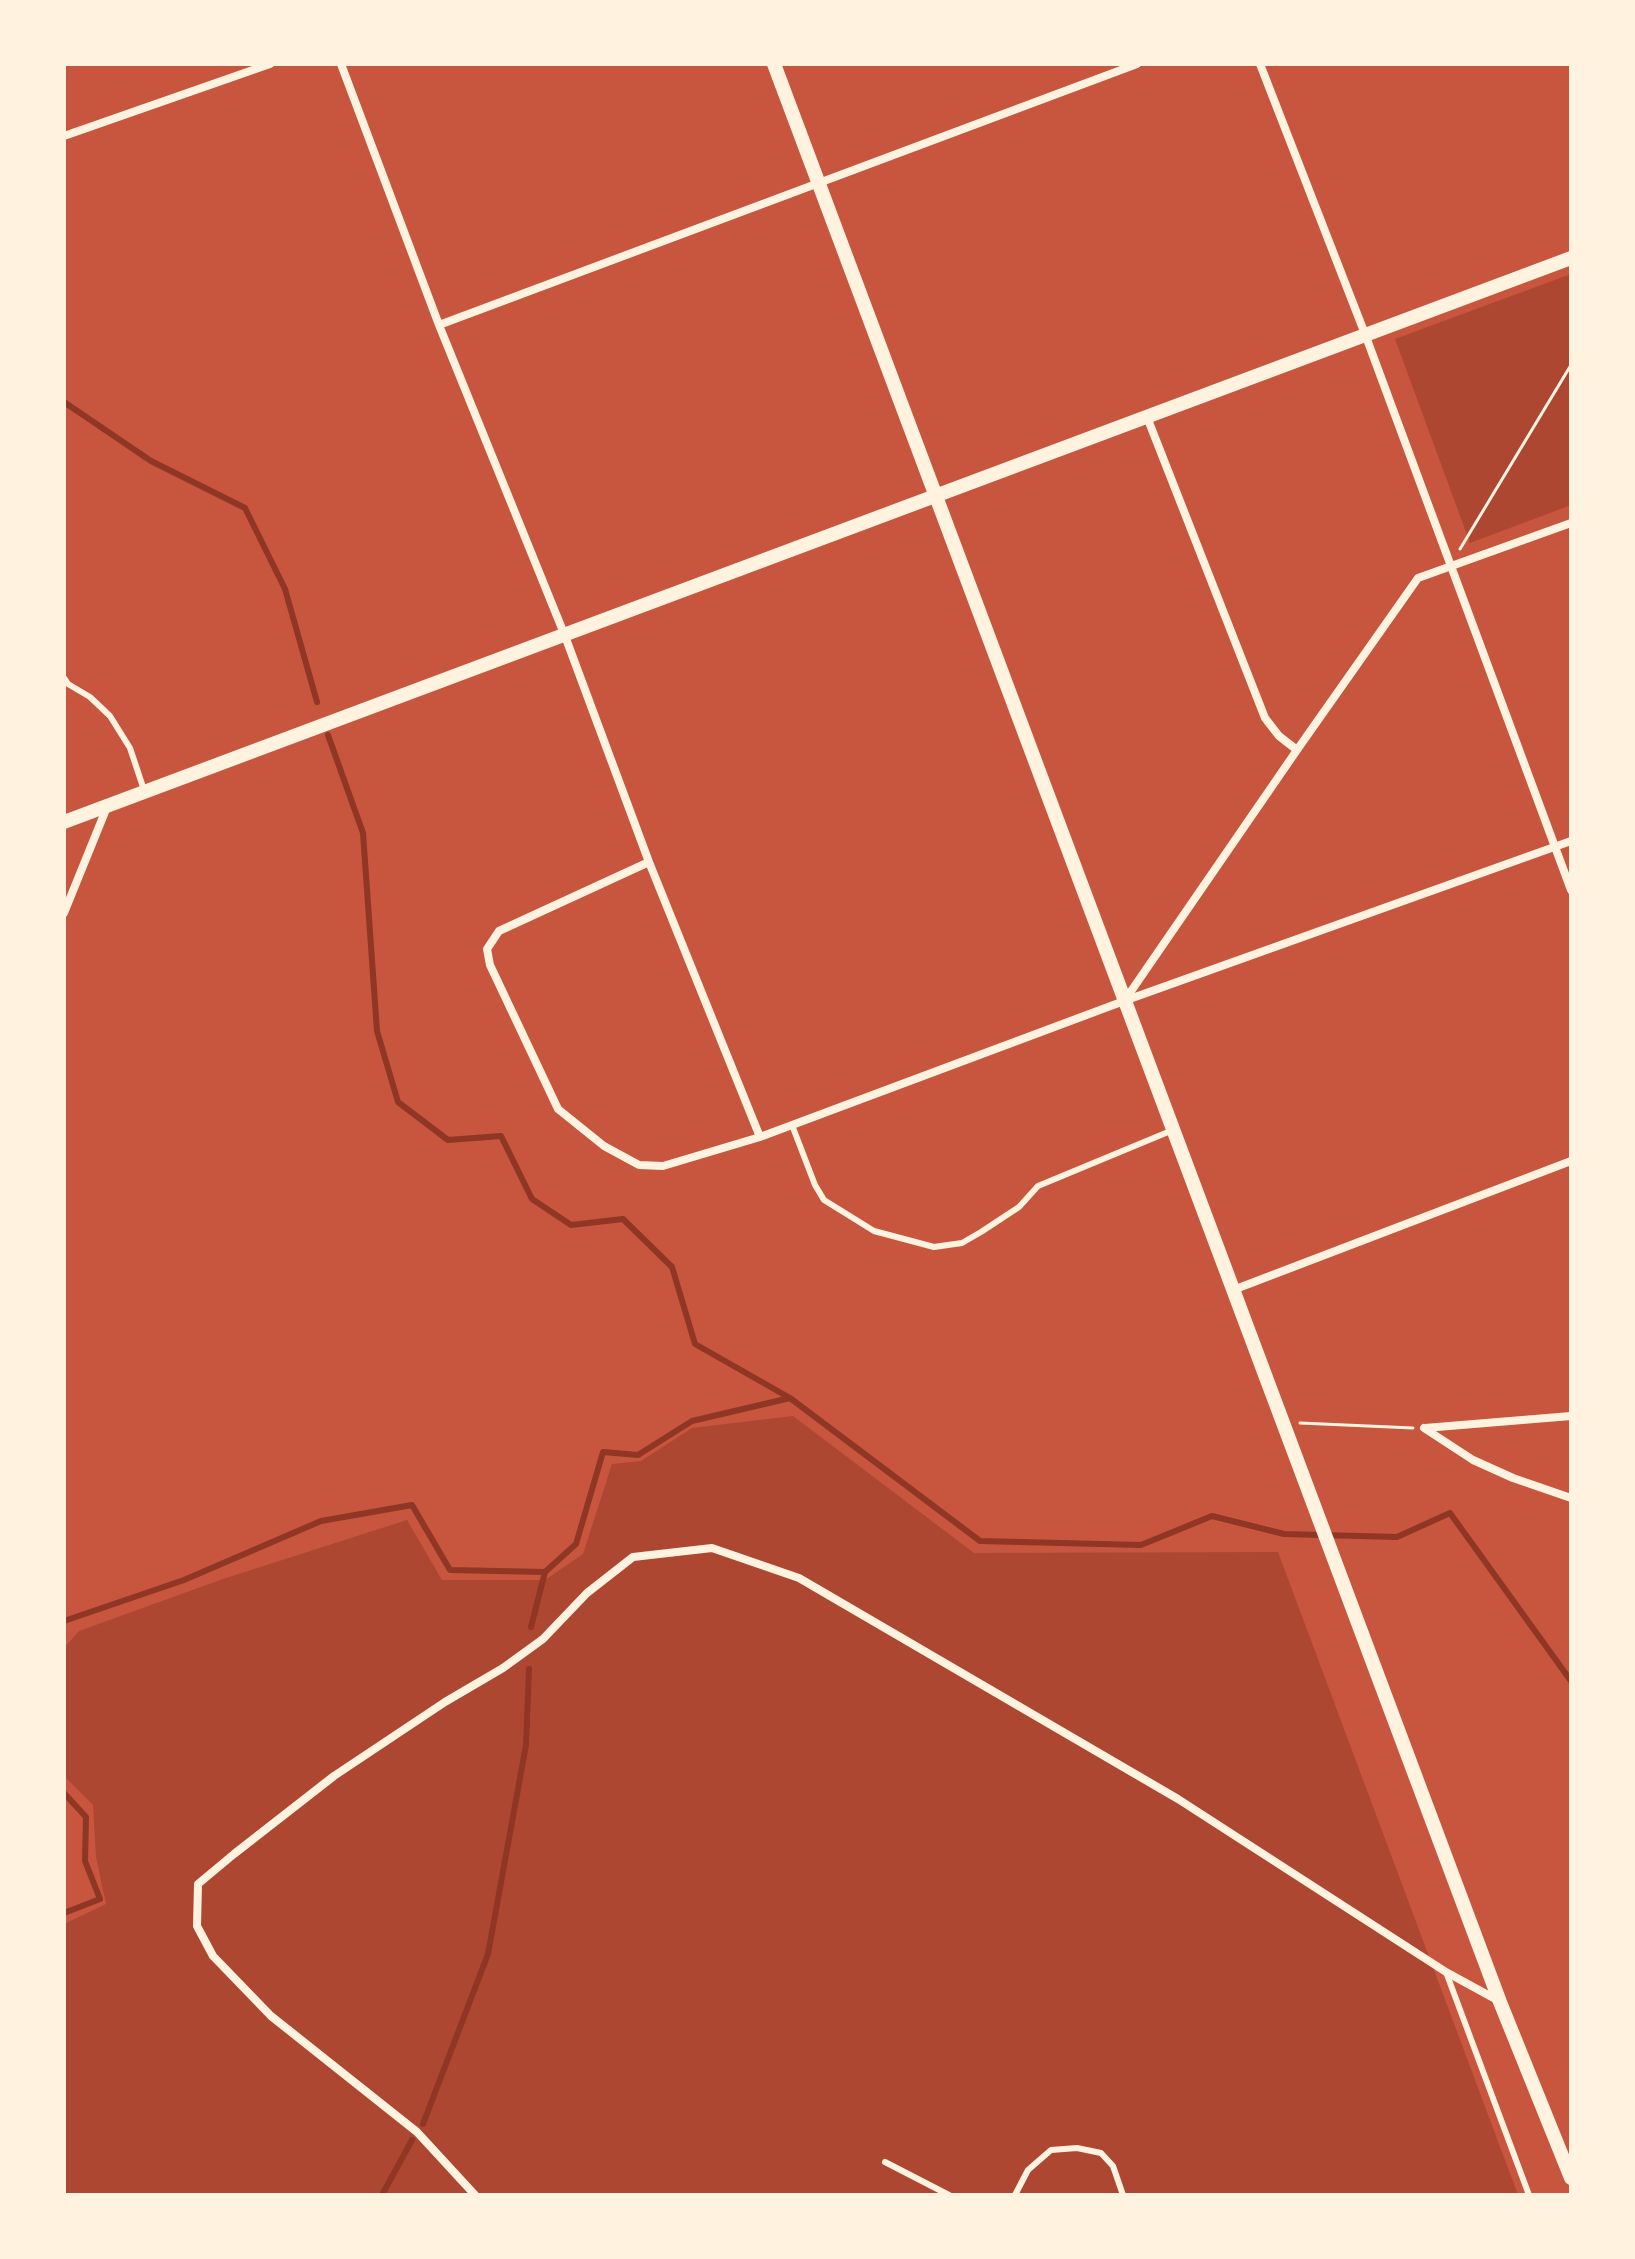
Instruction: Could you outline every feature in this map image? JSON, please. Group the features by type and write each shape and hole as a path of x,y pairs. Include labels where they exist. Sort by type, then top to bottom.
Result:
{"street":[{"path":"64,136 270,64"},
{"path":"341,64 439,325 565,636 649,862 760,1137"},
{"path":"774,64 1500,2002 1571,2178"},
{"path":"439,325 1137,64"},
{"path":"1260,64 1365,334 1571,890"},
{"path":"64,822 1571,258"},
{"path":"1147,417 1265,718 1279,736 1297,750"},
{"path":"1124,1001 1418,578 1571,523"},
{"path":"64,913 107,806"},
{"path":"649,862 499,931 487,949 490,965 558,1109 604,1146 639,1165 663,1166 760,1137 1124,1001 1571,841"},
{"path":"1233,1290 1571,1161"},
{"path":"1424,1428 1571,1416"},
{"path":"1424,1428 1473,1460 1571,1498"},
{"path":"475,2195 417,2132 271,2016 213,1956 197,1926 198,1884 334,1776 533,1646 587,1593 633,1557 712,1548 799,1578 1178,1799 1446,1972 1500,2002"}],"lane":[{"path":"64,678 110,716 130,748 145,793"},
{"path":"792,1125 824,1200 874,1231 934,1247 962,1243 981,1232 1019,1207 1038,1186 1173,1130"},
{"path":"1446,1972 1529,2195"},
{"path":"1015,2195 1028,2170 1051,2150 1077,2148 1101,2153 1113,2166 1123,2195"},
{"path":"885,2162 949,2195"}],"path":[{"path":"1450,566 1571,365"},
{"path":"1283,1422 1424,1428"}],"shaded area":[{"path":"1571,274 1571,505 1470,543 1395,339"},
{"path":"793,1416 974,1553 1278,1552 1518,2195 64,2195 64,1924 106,1904 96,1857 93,1805 64,1776 64,1648 79,1631 223,1579 407,1520 442,1580 545,1580 583,1554 612,1464 641,1461 692,1428"}],"waterway":[{"path":"64,402 151,461 245,508 285,589 317,702"},
{"path":"328,735 363,833 377,1031 398,1102 448,1140 501,1136 532,1199 571,1225 623,1219 672,1267 695,1344 790,1398"},
{"path":"64,1621 184,1580 321,1521 412,1505 450,1570 545,1572 576,1544 603,1452 638,1455 692,1421 790,1398 980,1541 1141,1545 1212,1516 1284,1534 1397,1537 1450,1513 1571,1681"},
{"path":"531,1627 545,1572"},
{"path":"423,2124 488,1954 526,1745 529,1669"},
{"path":"64,1793 86,1817 85,1861 100,1899 64,1913"},
{"path":"382,2195 412,2140"}]}
